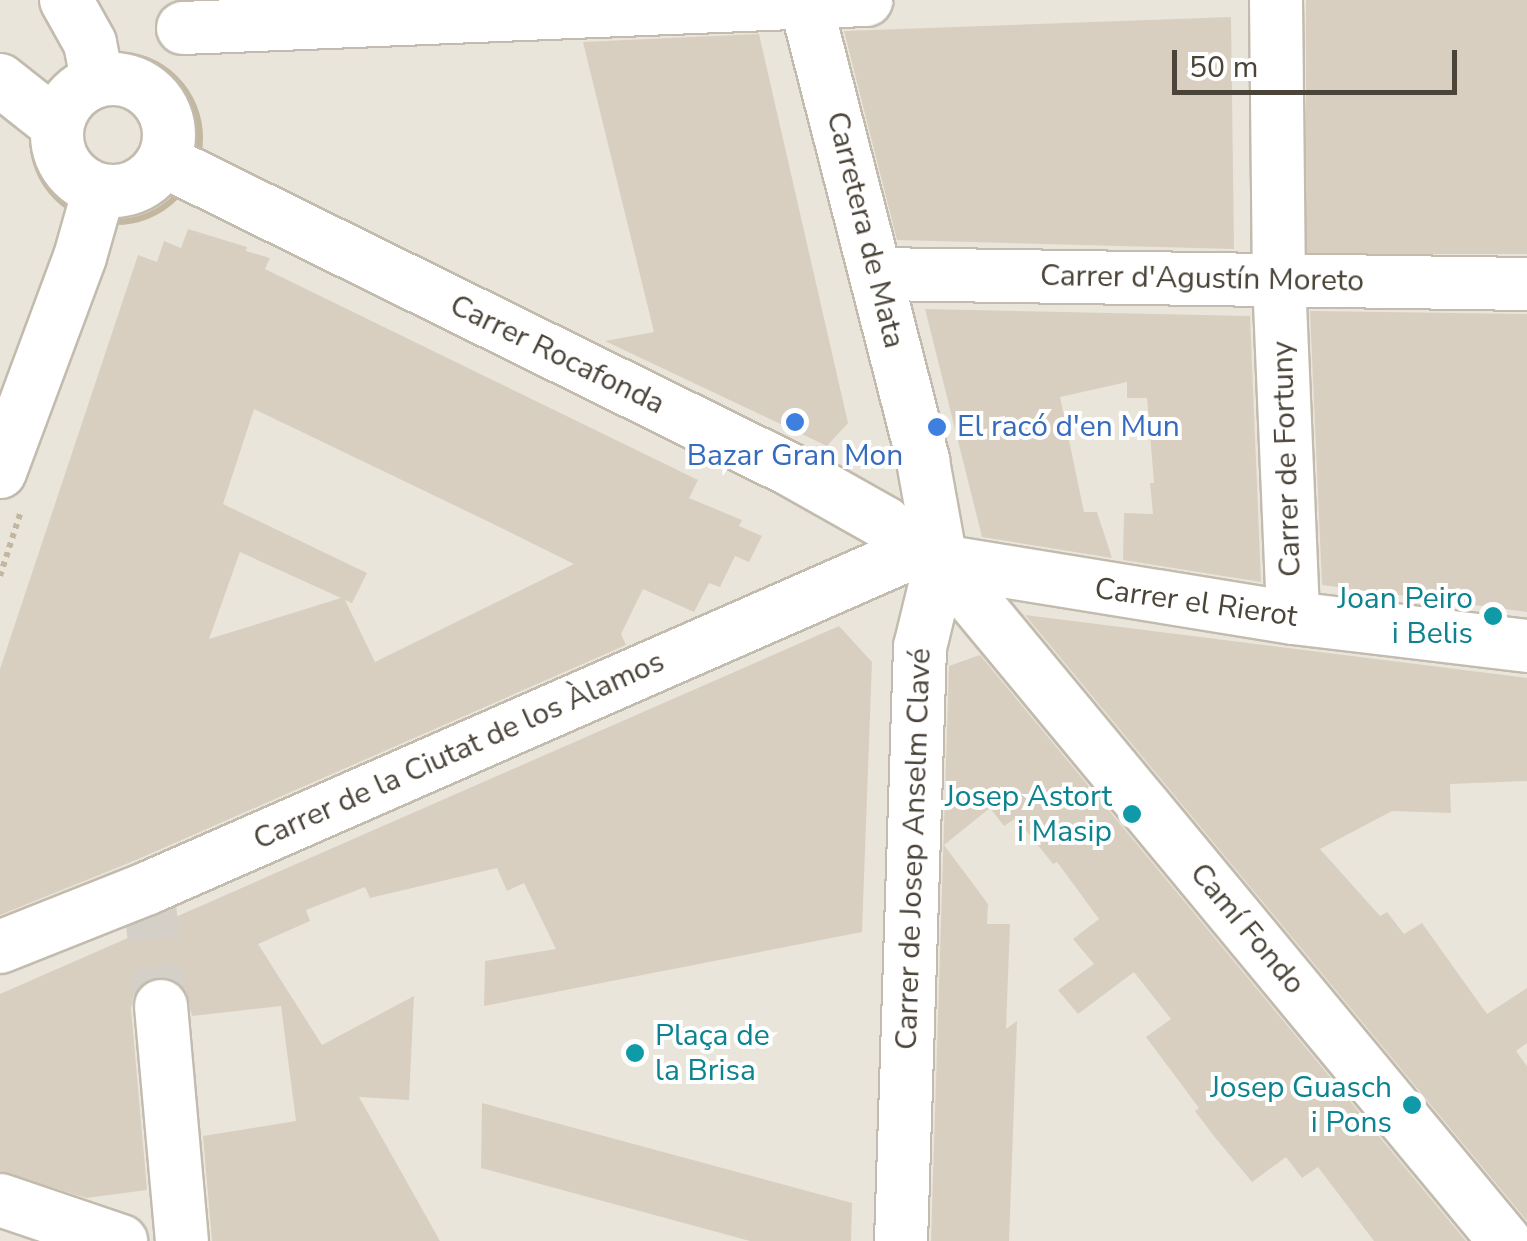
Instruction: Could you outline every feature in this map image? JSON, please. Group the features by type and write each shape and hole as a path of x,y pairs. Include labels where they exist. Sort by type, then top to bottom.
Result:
{"street":[{"path":"66,0 90,43 146,53 805,1 866,0"},
{"name":"Carrer de Fortuny","path":"1276,0 1279,280 1293,618"},
{"name":"Carretera de Mata","path":"805,1 923,461"},
{"path":"0,472 20,350 80,257 94,204 65,166 58,146 31,104 72,97 146,53"},
{"path":"94,204 178,168 169,120 146,53"},
{"name":"Carrer Rocafonda","path":"178,168 791,470 884,523 928,556"},
{"name":"Carrer d'Agustín Moreto","path":"877,274 1527,284"},
{"name":"Carrer de Josep Anselm Clavé","path":"901,1241 920,647 928,556 923,461"},
{"name":"Camí Fondo","path":"928,556 990,618 1504,1241"},
{"name":"Carrer el Rierot","path":"928,556 1293,618 1527,646"},
{"name":"Carrer de la Ciutat de los Àlamos","path":"0,947 148,888 928,556"},
{"path":"161,1006 182,1241"},
{"path":"0,1200 122,1241"}],"path":[{"path":"146,53 182,84 200,120 200,150 178,168 175,200 157,213 112,223 94,204 64,204 40,175 33,153 31,104 65,70 146,53"}],"shaded area":[{"path":"0,0 1527,0 1527,1241 0,1241"}],"building":[{"path":"1306,0 1527,0 1527,254 1306,254"},
{"path":"1231,17 1234,249 897,240 844,31"},
{"path":"759,34 848,423 827,446 605,341 654,332 583,42"},
{"path":"188,229 270,258 265,269 698,480 689,498 742,520 739,526 762,536 749,562 735,556 720,587 709,583 694,612 643,589 621,634 626,645 136,860 0,915 0,669 138,255 157,262 164,241 181,248","holes":["254,409 485,520 574,564 375,662 345,600 352,603 367,573 223,504","240,552 341,598 209,639"]},
{"path":"925,309 1250,316 1261,582 1123,560 1124,513 1153,514 1150,483 1154,483 1147,398 1127,398 1127,382 1060,397 1084,512 1097,512 1112,558 982,537"},
{"path":"1310,311 1527,314 1527,612 1322,585"},
{"path":"1025,615 1527,678 1527,781 1450,784 1451,813 1392,811 1320,849 1380,916 1387,912 1404,934 1422,923 1487,1014 1527,988 1527,1043 1516,1051 1527,1066 1527,1221"},
{"path":"839,626 872,662 862,932 484,1006 485,961 556,949 524,883 507,891 497,868 370,898 365,887 306,910 310,921 258,944 322,1045 414,996 409,1100 359,1097 440,1241 212,1241 203,1136 296,1121 281,1006 192,1016 185,988 174,979 159,976 143,982 134,993 131,1008 147,1190 86,1198 0,1171 0,994"},
{"path":"980,655 1466,1241 1374,1241 1318,1167 1302,1178 1286,1157 1252,1182 1195,1111 1199,1108 1146,1037 1171,1019 1134,972 1078,1014 1058,990 1094,964 1073,939 1099,919 1057,862 1053,864 1016,818 1004,826 990,808 944,845 988,904 987,924 1010,924 1006,1029 1017,1021 1009,1241 931,1241 949,666"},
{"path":"482,1103 852,1203 851,1241 750,1241 481,1168"}],"tunnel":[{"path":"148,888 161,1006"}],"place":[{"name":"Bazar Gran Mon","path":"795,422"},
{"name":"El racó d'en Mun","path":"937,427"},
{"name":"Joan Peiro i Belis","path":"1493,616"},
{"name":"Josep Astort i Masip","path":"1132,814"},
{"name":"Plaça de la Brisa","path":"635,1053"},
{"name":"Josep Guasch i Pons","path":"1412,1105"}]}
